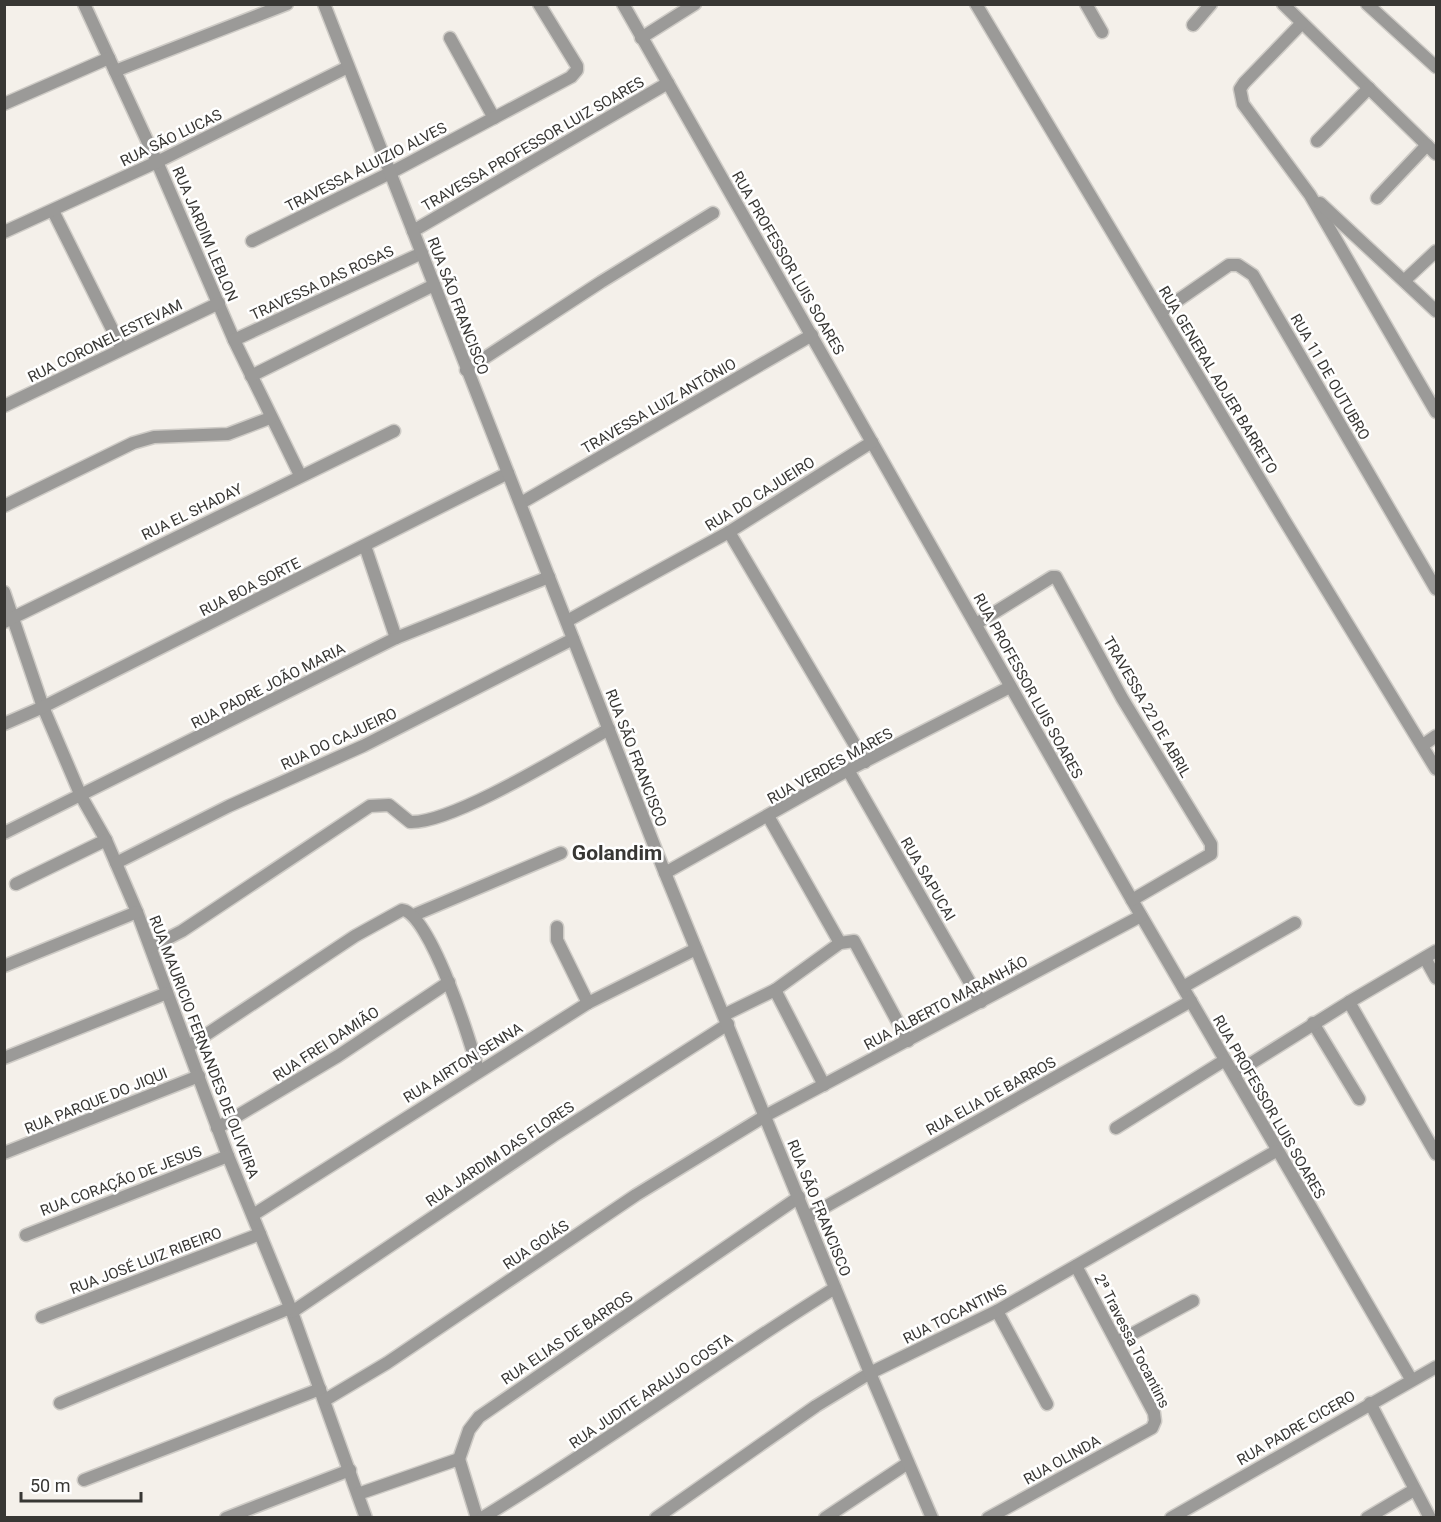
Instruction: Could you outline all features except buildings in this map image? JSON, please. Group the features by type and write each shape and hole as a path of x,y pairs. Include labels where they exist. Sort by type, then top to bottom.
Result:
{"street":[{"name":"RUA JARDIM LEBLON","path":"84,4 157,162 234,340 300,476"},
{"path":"115,71 287,4"},
{"name":"RUA SÃO FRANCISCO","path":"324,4 392,172 466,370 521,503 665,873 870,1374 932,1518"},
{"name":"TRAVESSA ALUIZIO ALVES","path":"252,241 392,172 571,77 577,70 539,4"},
{"name":"RUA PROFESSOR LUIS SOARES","path":"623,4 1141,916 1226,1060 1276,1151 1412,1379"},
{"path":"641,38 695,4"},
{"name":"RUA GENERAL ADJER BARRETO","path":"976,4 1437,769"},
{"path":"1086,4 1102,33"},
{"path":"1192,25 1211,4"},
{"path":"1283,4 1432,150 1377,198"},
{"path":"1367,4 1437,67"},
{"path":"1302,23 1240,88 1243,104 1310,195 1437,412"},
{"path":"450,38 494,118"},
{"path":"4,104 109,58"},
{"name":"RUA SÃO LUCAS","path":"4,232 157,162 348,67"},
{"name":"TRAVESSA PROFESSOR LUIZ SOARES","path":"413,231 668,83"},
{"path":"1317,141 1369,88"},
{"path":"1310,195 1437,311"},
{"path":"53,211 122,349"},
{"path":"466,370 601,282 713,213"},
{"path":"1405,280 1437,251"},
{"name":"TRAVESSA DAS ROSAS","path":"234,340 422,253"},
{"name":"RUA 11 DE OUTUBRO","path":"1161,312 1229,265 1238,264 1253,275 1437,589"},
{"path":"251,376 434,285"},
{"name":"RUA CORONEL ESTEVAM","path":"4,406 219,303"},
{"name":"TRAVESSA LUIZ ANTÔNIO","path":"521,503 812,335"},
{"path":"4,506 133,443 154,437 228,434 270,418"},
{"name":"RUA EL SHADAY","path":"9,620 394,431"},
{"name":"RUA DO CAJUEIRO","path":"567,621 729,532 872,442"},
{"name":"RUA BOA SORTE","path":"4,724 43,707 508,473"},
{"path":"729,532 865,762"},
{"path":"364,546 396,638"},
{"name":"TRAVESSA 22 DE ABRIL","path":"976,624 1052,577 1056,577 1122,698 1211,844 1211,854 1132,900"},
{"name":"RUA PADRE JOÃO MARIA","path":"4,833 396,638 549,578"},
{"name":"RUA MAURICIO FERNANDES DE OLIVEIRA","path":"4,592 9,620 43,707 81,796 106,840 151,947 228,1156 291,1310 365,1517"},
{"name":"RUA DO CAJUEIRO","path":"116,863 229,806 363,746 573,639"},
{"name":"RUA VERDES MARES","path":"665,873 848,771 1010,687"},
{"path":"151,947 182,931 370,806 388,805 410,822 433,819 499,789 609,729"},
{"path":"1423,745 1437,736"},
{"name":"RUA SAPUCAI","path":"848,771 981,1002"},
{"path":"768,816 840,944 854,941 862,952 908,1041"},
{"path":"16,884 106,840"},
{"path":"414,915 561,854"},
{"path":"189,1047 356,936 402,910 414,915 449,982 471,1042 478,1071"},
{"path":"4,966 137,912"},
{"name":"RUA ALBERTO MARANHÃO","path":"765,1116 1141,916"},
{"path":"1183,987 1295,923"},
{"path":"558,927 557,940 588,1003"},
{"name":"RUA JARDIM DAS FLORES","path":"60,1403 291,1310 726,1019 775,990 840,944"},
{"name":"RUA AIRTON SENNA","path":"253,1215 588,1003 696,949"},
{"path":"1234,1074 1313,1023 1437,951"},
{"path":"1425,958 1437,978"},
{"name":"RUA FREI DAMIÃO","path":"218,1128 338,1056 449,982"},
{"path":"775,990 824,1085"},
{"path":"4,1058 167,993"},
{"name":"RUA ELIA DE BARROS","path":"807,1217 1191,1001"},
{"path":"1349,1002 1437,1154"},
{"path":"1313,1023 1359,1099"},
{"path":"1116,1128 1226,1060"},
{"name":"RUA PARQUE DO JIQUI","path":"4,1153 199,1076"},
{"name":"RUA GOIÁS","path":"84,1480 322,1395 387,1363 636,1195 765,1116"},
{"name":"RUA TOCANTINS","path":"656,1518 816,1406 870,1374 997,1311 1276,1151"},
{"name":"RUA CORAÇÃO DE JESUS","path":"26,1235 228,1156"},
{"name":"RUA ELIAS DE BARROS","path":"459,1459 469,1430 479,1417 799,1197"},
{"name":"RUA JOSÉ LUIZ RIBEIRO","path":"42,1317 260,1234"},
{"name":"2ª Travessa Tocantins","path":"1076,1266 1154,1413 1155,1421 1150,1429"},
{"name":"RUA JUDITE ARAUJO COSTA","path":"482,1518 579,1459 755,1338 835,1288"},
{"path":"1117,1342 1193,1301"},
{"path":"997,1311 1047,1404"},
{"name":"RUA PADRE CICERO","path":"1172,1518 1437,1366"},
{"path":"1370,1403 1430,1518"},
{"name":"RUA OLINDA","path":"988,1518 1150,1429"},
{"path":"358,1494 459,1459 477,1518"},
{"path":"825,1518 908,1463"},
{"path":"226,1518 350,1470"},
{"path":"1367,1518 1414,1490"}],"district":[{"name":"Golandim","path":"617,853"}]}
